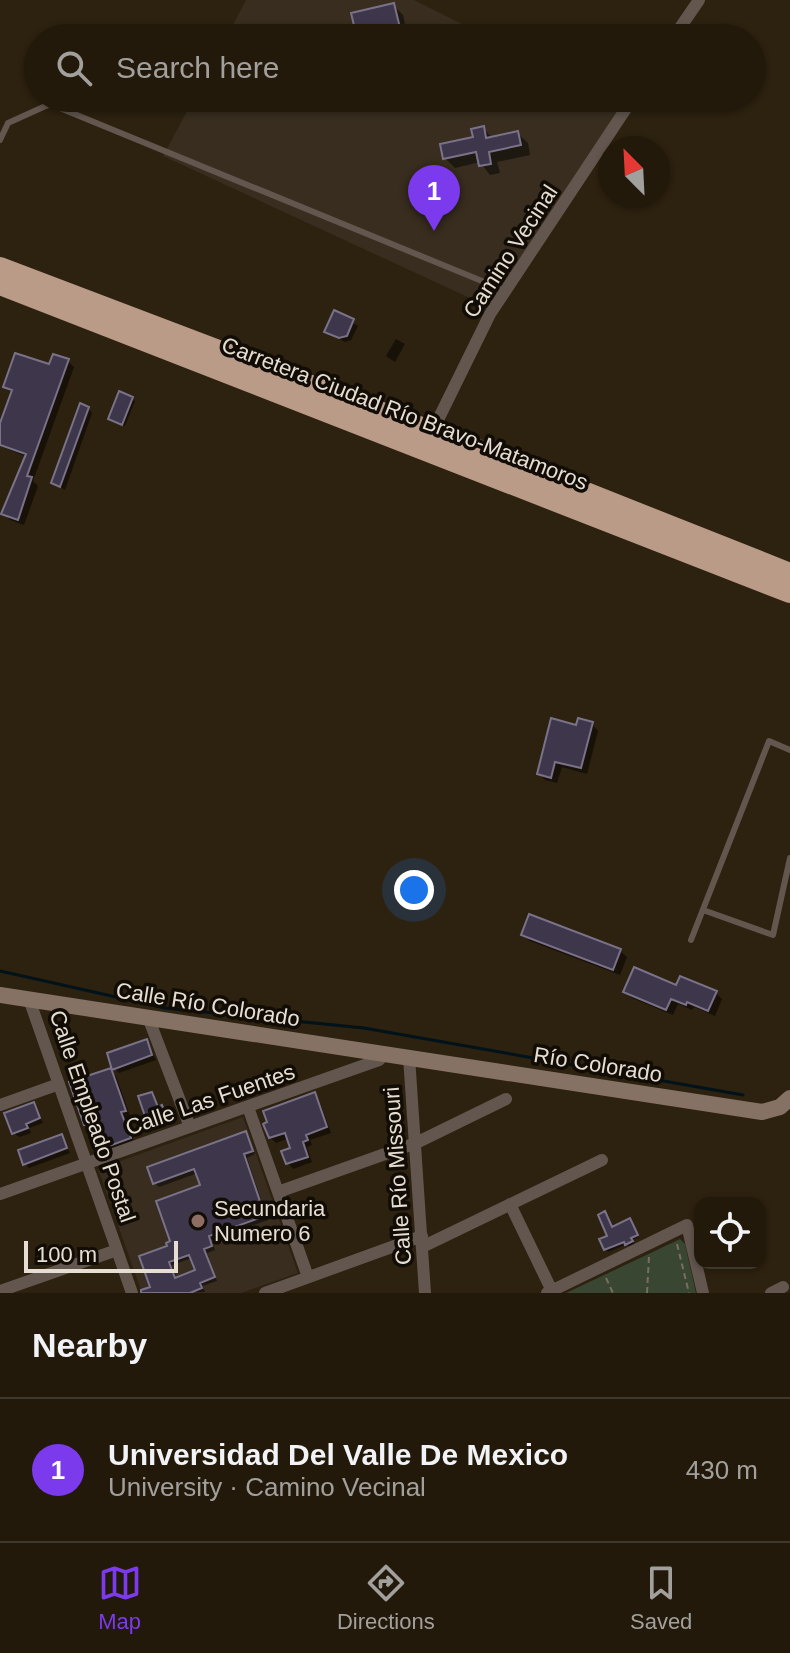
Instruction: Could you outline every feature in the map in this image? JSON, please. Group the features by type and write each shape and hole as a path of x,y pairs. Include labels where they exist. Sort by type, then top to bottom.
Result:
{"highway":[{"path":"0,268 274,381 432,432 639,524 790,574"},
{"name":"Carretera Ciudad Río Bravo-Matamoros","path":"0,284 274,381 639,524 790,592"}],"street":[{"path":"683,24 699,0"},
{"name":"Camino Vecinal","path":"432,432 490,314 624,112"},
{"name":"Calle Río Colorado","path":"0,995 409,1057"},
{"name":"Calle Empleado Postal","path":"29,999 132,1293"},
{"path":"148,1017 190,1127"},
{"name":"Calle Las Fuentes","path":"0,1194 379,1060 385,1053"},
{"name":"Río Colorado","path":"409,1057 762,1112 785,1102"},
{"name":"Calle Río Missouri","path":"409,1057 425,1293"},
{"path":"0,1105 59,1084"},
{"path":"278,1192 416,1143 506,1099"},
{"path":"248,1107 308,1277"},
{"path":"265,1293 422,1242 602,1160"},
{"path":"510,1204 551,1292 687,1225 703,1293"},
{"path":"0,1291 117,1250"},
{"path":"771,1293 783,1287"}],"lane":[{"path":"0,140 8,123 32,112"},
{"path":"70,112 499,288"},
{"path":"691,940 769,741 790,750"},
{"path":"703,910 773,935 790,858"}],"path":[{"path":"677,1243 689,1293"},
{"path":"638,1261 649,1256 647,1293"},
{"path":"605,1277 613,1293"}],"shaded area":[{"path":"246,0 414,0 462,24 233,24"},
{"path":"187,112 621,112 605,136 598,136 598,146 489,307 163,156"},
{"name":"Secundaria Numero 6","path":"243,1117 298,1273 241,1293 142,1293 98,1169"}],"green space":[{"path":"680,1239 685,1244 696,1293 566,1293"}],"building":[{"path":"394,3 399,24 354,24 351,13"},
{"path":"484,126 486,138 518,131 521,145 489,152 491,164 479,166 476,152 443,159 440,144 473,137 471,129"},
{"path":"334,310 354,319 347,336 339,338 324,332"},
{"path":"15,353 49,364 53,354 69,359 27,476 32,477 18,520 1,514 26,454 0,445 0,423 12,390 3,387"},
{"path":"119,391 133,397 122,425 108,419"},
{"path":"80,403 89,407 60,487 51,483"},
{"path":"551,718 576,725 578,718 593,722 581,768 555,762 551,778 537,774"},
{"path":"529,914 621,949 613,970 521,935"},
{"path":"634,967 676,985 680,976 717,991 708,1011 671,999 666,1010 623,992"},
{"path":"147,1039 152,1055 112,1070 107,1053"},
{"path":"111,1068 126,1111 121,1112 131,1138 101,1149 92,1123 84,1125 69,1082"},
{"path":"152,1092 166,1116 147,1122 138,1096"},
{"path":"315,1092 327,1127 306,1135 308,1140 303,1142 308,1157 286,1164 281,1151 290,1148 285,1133 269,1138 263,1124 267,1122 263,1111"},
{"path":"34,1102 40,1118 26,1124 28,1128 12,1134 4,1113"},
{"path":"246,1131 253,1151 244,1154 265,1216 209,1236 212,1246 204,1249 215,1277 200,1283 202,1288 190,1293 141,1293 141,1290 150,1287 139,1256 167,1246 166,1243 170,1241 156,1201 200,1185 194,1169 153,1184 147,1167","holes":["189,1255 195,1270 175,1278 169,1262"]},
{"path":"62,1134 67,1148 23,1165 18,1150"},
{"path":"605,1211 612,1227 630,1218 638,1235 631,1238 633,1241 604,1250 599,1239 607,1236 598,1215"}],"waterway":[{"path":"0,971 165,1008 364,1028 743,1095"}],"place":[{"name":"Universidad Del Valle De Mexico","path":"434,231"},
{"name":"Secundaria Numero 6","path":"198,1221"}]}
